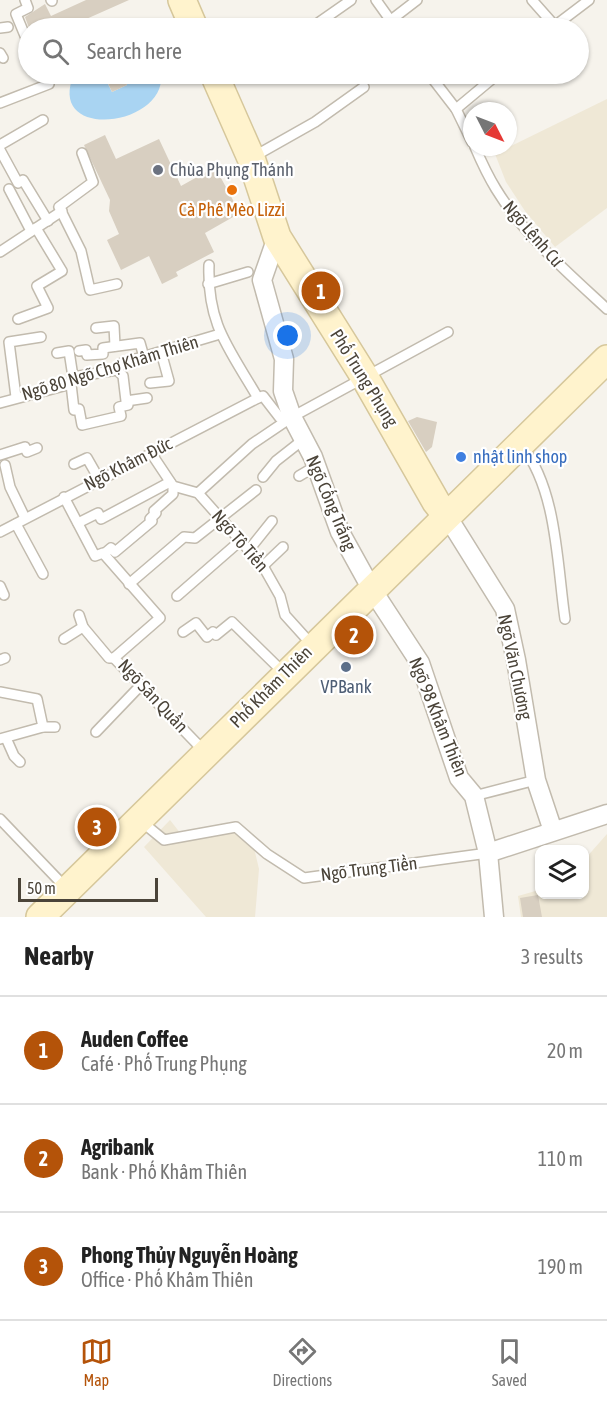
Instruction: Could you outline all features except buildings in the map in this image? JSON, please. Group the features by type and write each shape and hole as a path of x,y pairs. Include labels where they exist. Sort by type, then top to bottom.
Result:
{"main road":[{"path":"183,0 190,18"},
{"name":"Phố Trung Phụng","path":"218,84 251,158 277,237 364,376 436,502 447,516"},
{"name":"Phố Khâm Thiên","path":"40,917 371,588 607,359"}],"street":[{"name":"Ngõ Cống Trắng","path":"277,237 262,280 284,359 283,391 292,417 316,466 340,532 371,588"},
{"name":"Ngõ Văn Chương","path":"447,516 504,609 516,660 536,780 553,831"},
{"name":"Ngõ 98 Khâm Thiên","path":"371,588 420,663 459,778 474,796 488,853"},
{"path":"494,917 488,853 607,814"}],"lane":[{"path":"18,19 16,14 28,8 26,0"},
{"path":"325,18 351,0"},
{"path":"376,0 390,18"},
{"path":"400,18 417,0"},
{"path":"532,0 547,18"},
{"path":"566,18 589,0"},
{"path":"0,103 49,84"},
{"path":"437,84 456,109 463,123"},
{"path":"456,109 486,84"},
{"path":"251,158 315,122 364,87"},
{"path":"0,145 44,120"},
{"path":"0,150 18,183 23,180 48,221"},
{"path":"82,153 93,182 59,207 81,251 90,290 117,284"},
{"name":"Ngõ Lệnh Cư","path":"480,156 496,189 552,259 607,309"},
{"path":"9,189 62,271 37,286 48,308 18,319"},
{"path":"0,252 62,211"},
{"path":"209,265 208,284 211,310 220,334 258,398 263,396 280,418 292,417"},
{"path":"208,284 248,272"},
{"path":"96,328 114,326 116,346"},
{"path":"198,493 252,444 292,417 448,332"},
{"name":"Ngõ 80 Ngõ Chợ Khâm Thiên","path":"0,403 72,380 117,370 122,363 220,334"},
{"path":"16,397 9,342 41,337"},
{"path":"79,351 86,350 87,355 103,354 103,348 141,343 144,357"},
{"path":"57,353 69,351 74,410 79,410 82,425 121,416 119,407 128,405 123,376 117,370"},
{"path":"150,383 168,381 161,352"},
{"path":"127,401 147,398"},
{"name":"Ngõ Khâm Đức","path":"0,532 258,398"},
{"path":"262,477 276,461 304,440"},
{"path":"520,444 531,456 546,488 565,619"},
{"path":"0,455 25,447 27,452 37,448"},
{"path":"64,497 95,556 104,554 111,548 115,552 152,521 150,519 156,513 154,511 173,494 171,484 151,453"},
{"path":"74,464 87,458 99,480"},
{"path":"4,465 10,487 25,518"},
{"path":"299,476 316,466"},
{"path":"78,523 98,513 101,519 171,484"},
{"name":"Ngõ Tô Tiền","path":"171,484 198,493 263,566 280,597 285,615 313,646"},
{"path":"104,554 129,584 184,537 195,538 256,490"},
{"path":"248,551 272,521"},
{"path":"16,524 43,574"},
{"path":"177,596 240,542"},
{"path":"263,566 283,547"},
{"name":"Ngõ Sân Quần","path":"129,584 160,618 114,658 206,752"},
{"path":"79,615 83,627 109,658 114,658"},
{"path":"183,632 196,623 207,636 213,632 216,635 232,622 285,674"},
{"path":"64,639 83,627"},
{"path":"96,732 141,686"},
{"path":"0,692 37,699 43,727"},
{"path":"20,762 3,738 43,727 55,727"},
{"path":"474,796 536,780"},
{"path":"0,819 68,889"},
{"name":"Ngõ Trung Tiền","path":"140,820 164,840 236,827 267,854 304,878 488,853"}],"shaded area":[{"path":"607,99 607,208 555,247 525,211 506,182 496,156 517,156 517,143"},
{"path":"170,820 181,834 236,829 254,848 259,869 255,917 206,917 144,847"},
{"path":"607,834 607,917 521,917 518,896 535,891 535,899 589,899 589,854"}],"water":[{"path":"72,84 108,84 112,92 127,84 159,84 158,92 146,106 128,115 109,119 90,118 76,110 70,96"}],"place":[{"name":"Chùa Phụng Thánh","path":"158,170"},
{"name":"Cà Phê Mèo Lizzi","path":"232,190"},
{"name":"Auden Coffee","path":"321,291"},
{"name":"nhật linh shop","path":"461,457"},
{"name":"Agribank","path":"354,635"},
{"name":"VPBank","path":"346,667"},
{"name":"Phong Thủy Nguyễn Hoàng","path":"97,827"}]}
